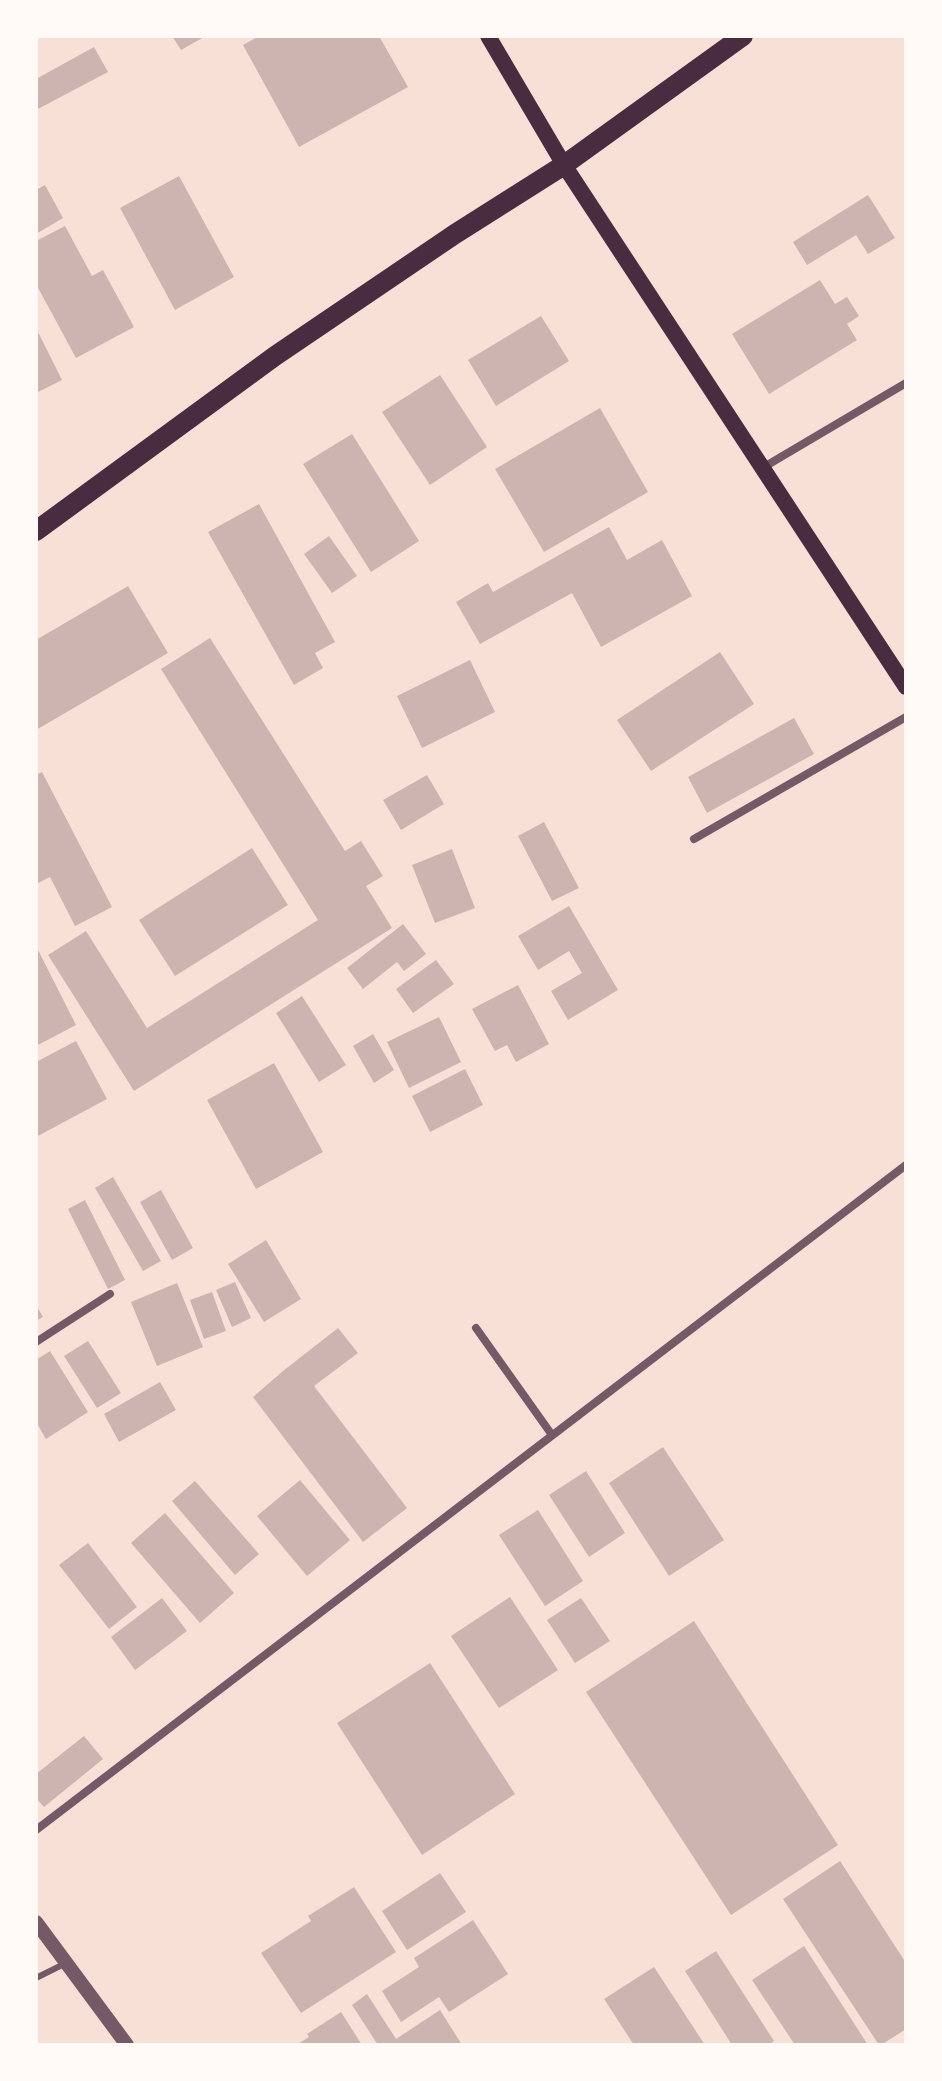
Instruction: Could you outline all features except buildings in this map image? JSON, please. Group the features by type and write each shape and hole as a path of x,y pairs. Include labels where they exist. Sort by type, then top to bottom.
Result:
{"main road":[{"path":"488,36 564,165 906,687"},
{"path":"36,531 275,356 455,234 564,165 743,36"}],"street":[{"path":"764,467 906,383"},
{"path":"694,839 906,717"},
{"path":"36,1830 906,1165"},
{"path":"36,1342 110,1294"},
{"path":"476,1328 552,1435"},
{"path":"36,1922 127,2045"}],"lane":[{"path":"36,1978 66,1963"}]}
